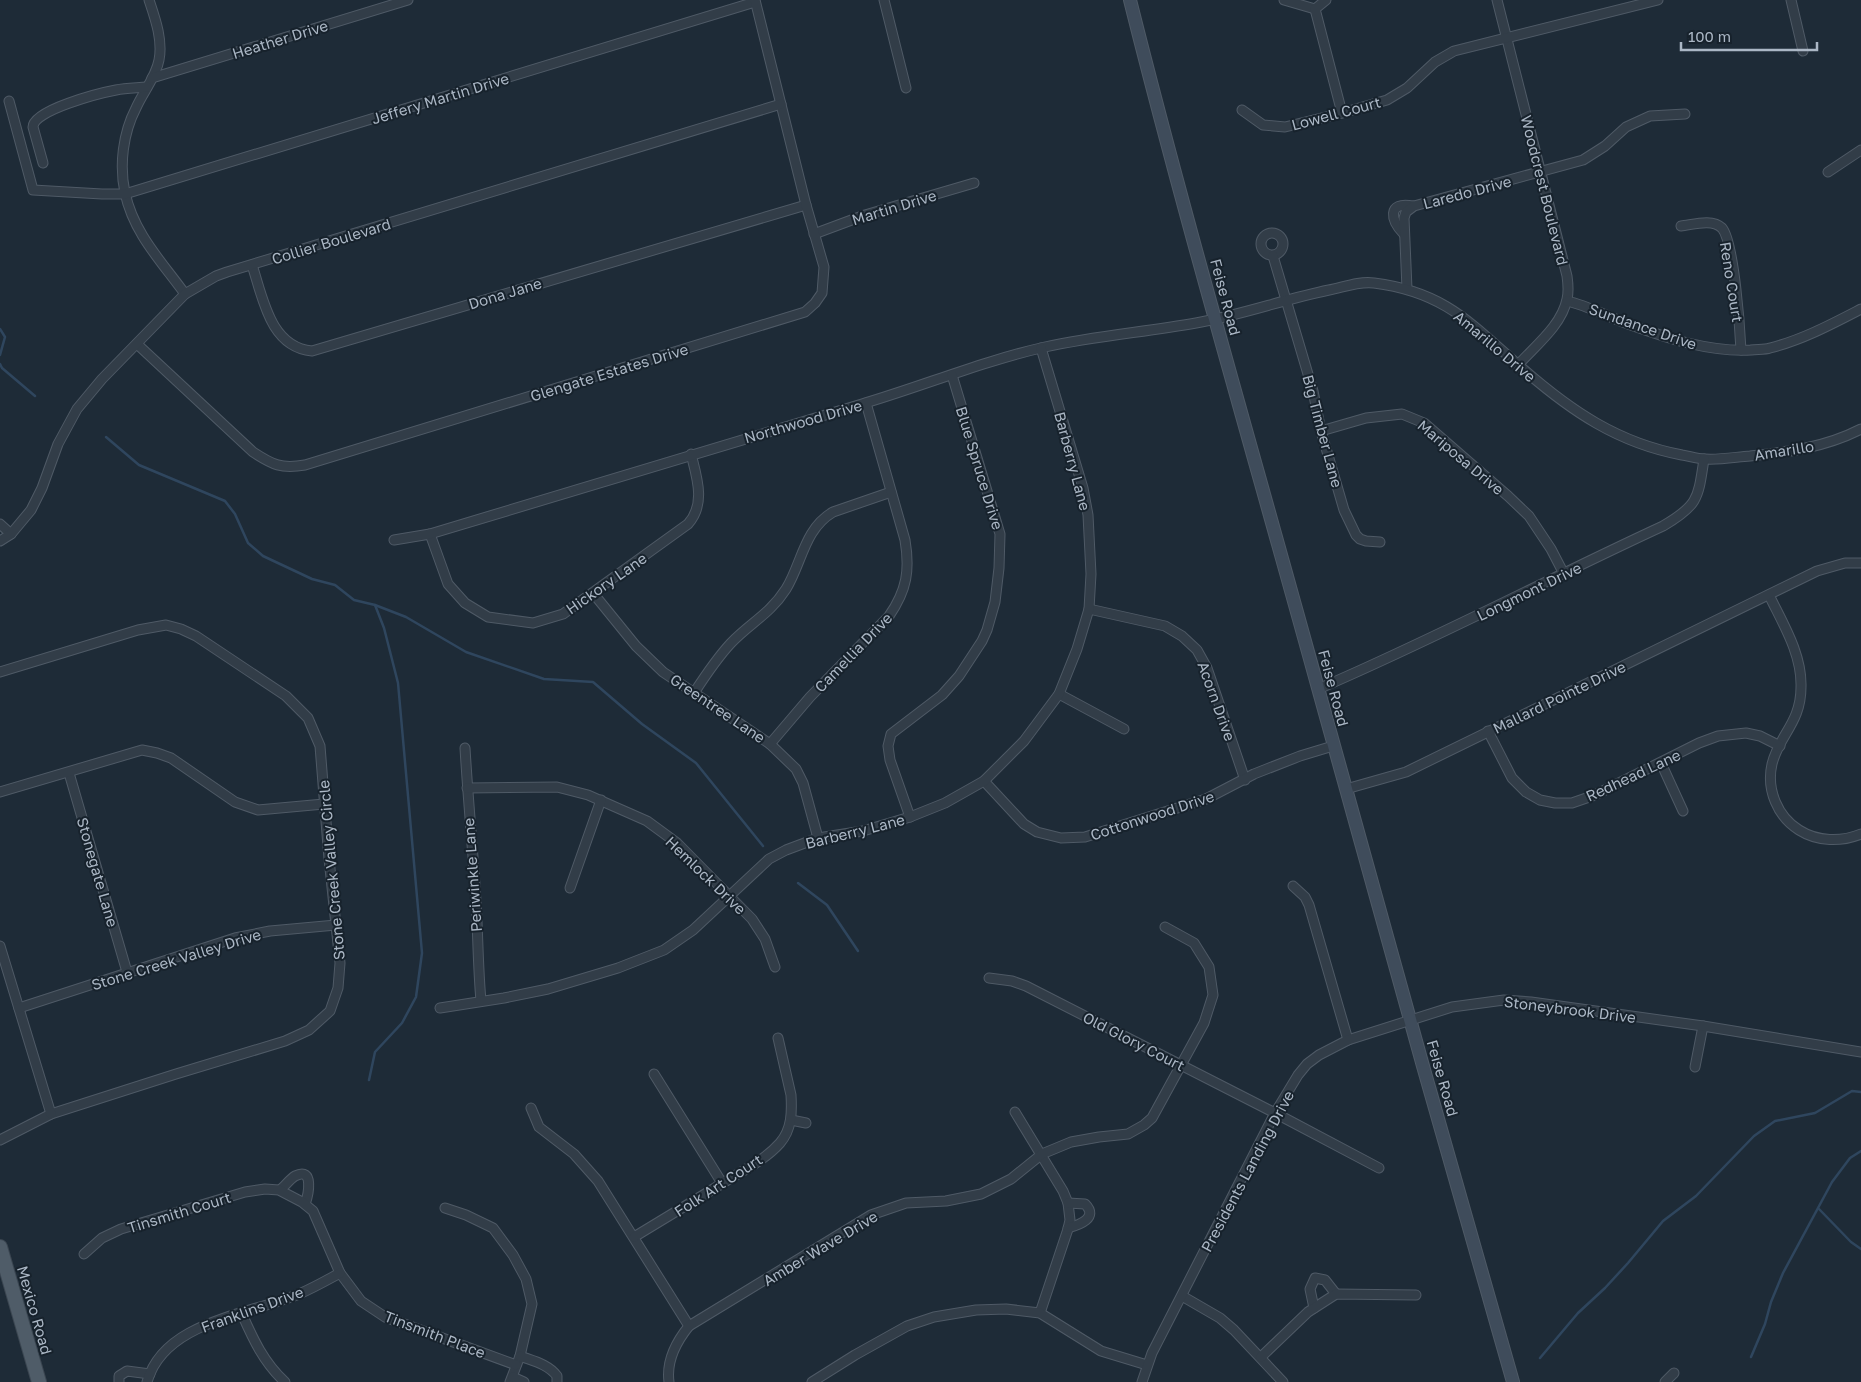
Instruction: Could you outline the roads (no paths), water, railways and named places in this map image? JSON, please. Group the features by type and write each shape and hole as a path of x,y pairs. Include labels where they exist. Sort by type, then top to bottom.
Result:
{"main road":[{"name":"Feise Road","path":"1130,0 1158,113 1333,746 1513,1382"},
{"name":"Mexico Road","path":"0,1248 39,1382"}],"street":[{"path":"149,0 160,41 159,60 132,116 124,145 123,172 125,194 144,240 185,294"},
{"name":"Heather Drive","path":"43,163 33,127 33,122 37,117 67,104 95,95 149,83 408,0"},
{"path":"884,0 906,88"},
{"path":"1284,0 1315,9"},
{"path":"1315,9 1326,0"},
{"name":"Woodcrest Boulevard","path":"1497,0 1567,276 1567,301 1561,316 1518,365"},
{"name":"Lowell Court","path":"1242,110 1263,125 1285,127 1342,113 1387,100 1407,88 1435,62 1454,51 1658,0"},
{"path":"1791,0 1803,50"},
{"name":"Glengate Estates Drive","path":"137,344 252,452 270,463 289,468 805,312 818,300 823,287 824,267 806,205 755,1"},
{"name":"Jeffery Martin Drive","path":"9,101 33,190 125,194 755,1"},
{"path":"1315,9 1342,113"},
{"name":"Collier Boulevard","path":"0,542 11,534 31,510 42,488 58,444 77,409 102,380 185,294 216,276 781,104"},
{"name":"Laredo Drive","path":"1406,289 1407,255 1404,218 1406,212 1413,206 1583,160 1605,146 1626,127 1650,116 1684,114"},
{"path":"1828,172 1861,150"},
{"name":"Martin Drive","path":"814,234 865,215 974,183"},
{"name":"Dona Jane","path":"252,265 274,329 296,347 312,351 806,205"},
{"name":"Reno Court","path":"1680,226 1712,222 1722,228 1730,252 1738,306 1741,350"},
{"name":"Big Timber Lane","path":"1273,256 1313,391 1321,431 1344,510 1356,535 1360,539 1366,542 1380,542"},
{"name":"Amarillo Drive","path":"1215,319 1286,300 1362,283 1406,289 1438,301 1474,324 1518,365 1562,402 1581,415 1628,440 1664,452 1704,459"},
{"name":"Sundance Drive","path":"1567,301 1577,303 1630,325 1685,342 1716,349 1741,350 1768,349 1807,335 1861,309"},
{"name":"Northwood Drive","path":"394,540 430,534 1042,348 1094,337 1215,319"},
{"name":"Barberry Lane","path":"440,1008 524,995 618,968 664,950 693,930 769,859 786,850 818,838 863,831 910,818 945,803 984,781 1024,741 1058,694 1077,649 1089,609 1091,574 1088,515 1083,488 1042,348"},
{"name":"Blue Spruce Drive","path":"910,818 890,760 888,746 891,734 942,695 959,676 982,641 995,602 1001,547 1000,534 952,375"},
{"name":"Camellia Drive","path":"770,744 810,697 889,616 896,606 906,580 909,561 905,540 866,403"},
{"name":"Mariposa Drive","path":"1321,431 1366,418 1402,414 1424,423 1529,516 1564,574"},
{"name":"Amarillo","path":"1704,459 1802,450 1827,443 1861,429"},
{"name":"Hickory Lane","path":"430,534 448,584 464,603 488,617 533,623 563,614 694,518 700,489 691,454"},
{"name":"Longmont Drive","path":"1318,690 1663,526 1683,514 1693,505 1699,492 1704,459"},
{"path":"694,693 713,664 732,642 764,616 781,595 806,543 825,517 833,512 891,492"},
{"path":"0,524 11,534"},
{"name":"Mallard Pointe Drive","path":"1346,789 1406,772 1826,567 1845,563 1861,563"},
{"name":"Greentree Lane","path":"593,593 636,646 663,672 770,744 796,769 803,783 818,838"},
{"path":"1769,595 1800,663 1801,686 1800,704 1795,720 1780,746 1772,765 1771,788 1776,805 1786,819 1806,834 1821,840 1851,838 1861,834"},
{"name":"Acorn Drive","path":"1089,609 1165,626 1182,636 1197,650 1207,668 1245,780"},
{"name":"Stone Creek Valley Circle","path":"0,672 138,630 166,625 181,628 196,636 286,696 308,718 320,746 340,963 338,988 330,1011 309,1030 285,1041 113,1093 51,1114 0,1140"},
{"path":"1058,694 1124,729"},
{"name":"Redhead Lane","path":"1488,731 1512,778 1526,792 1540,800 1555,803 1572,803 1595,795 1718,736 1746,733 1760,736 1780,746"},
{"name":"Cottonwood Drive","path":"984,781 1024,824 1037,832 1060,838 1085,837 1206,799 1254,774 1300,756 1333,746"},
{"name":"Periwinkle Lane","path":"465,748 481,1001"},
{"path":"0,792 142,750 171,758 235,802 258,810 324,804"},
{"path":"1661,762 1683,811"},
{"name":"Stonegate Lane","path":"69,773 127,972"},
{"name":"Hemlock Drive","path":"467,788 557,787 588,794 647,821 677,844 752,919 765,939 775,967"},
{"path":"570,888 601,800"},
{"path":"1293,886 1309,905 1348,1040"},
{"name":"Stone Creek Valley Drive","path":"19,1008 235,938 270,931 336,925"},
{"name":"Amber Wave Drive","path":"669,1382 668,1368 670,1358 679,1338 689,1326 871,1215 906,1203 946,1201 981,1194 1011,1179 1042,1154 1071,1142 1128,1134 1152,1118 1204,1023 1211,1006 1213,987 1209,966 1194,943 1165,927"},
{"path":"0,946 51,1114"},
{"name":"Old Glory Court","path":"989,978 1012,981 1026,986 1379,1168"},
{"name":"Stoneybrook Drive","path":"1410,1020 1452,1007 1504,1000 1531,1002 1703,1026 1861,1052"},
{"name":"Presidents Landing Drive","path":"1142,1382 1148,1365 1182,1296 1275,1113 1307,1064 1348,1040 1410,1020"},
{"path":"1696,1067 1703,1026"},
{"name":"Folk Art Court","path":"634,1237 758,1161 780,1142 788,1130 791,1120 791,1095 778,1038"},
{"path":"654,1074 722,1183"},
{"path":"531,1108 539,1127 574,1154 598,1181 689,1326"},
{"path":"1015,1112 1042,1154 1068,1203 1070,1220 1068,1228 1059,1261 1040,1314"},
{"path":"791,1120 806,1123"},
{"path":"305,1204 310,1190 309,1181 303,1174 295,1176 280,1190 314,1211 331,1256 340,1273"},
{"name":"Tinsmith Court","path":"84,1254 102,1238 120,1229 245,1192 265,1189 280,1190"},
{"path":"1068,1203 1085,1204 1089,1216 1083,1223 1068,1228"},
{"path":"445,1208 466,1215 492,1228 514,1255 526,1279 532,1304 518,1360 511,1379 524,1382"},
{"name":"Franklins Drive","path":"119,1382 119,1376 128,1371 149,1378 169,1347 182,1336 210,1322 242,1314 299,1294 340,1273"},
{"name":"Tinsmith Place","path":"340,1273 361,1301 385,1317 518,1360 537,1362 552,1370 557,1376 557,1382"},
{"path":"1314,1308 1310,1289 1315,1278 1325,1280 1336,1294"},
{"path":"1261,1357 1308,1312 1336,1294 1416,1295"},
{"path":"1182,1296 1220,1318 1261,1357 1283,1382"},
{"path":"812,1382 855,1355 920,1321 976,1310 1006,1309 1040,1314 1101,1352 1148,1365"},
{"path":"242,1314 255,1344 276,1374 284,1382"},
{"path":"1666,1382 1674,1373"}],"waterway":[{"path":"0,329 5,337 0,355"},
{"path":"0,364 2,368 35,396"},
{"path":"106,437 139,465 225,501 235,514 248,543 263,556 312,579 335,585 354,600 375,605 406,617 466,652 544,679 593,682 642,724 696,763 763,846"},
{"path":"369,1080 375,1052 402,1023 416,997 422,953 398,683 384,628 375,605"},
{"path":"798,883 827,905 858,951"},
{"path":"1540,1358 1578,1313 1628,1263 1663,1221 1696,1196 1754,1136 1775,1121 1815,1113 1852,1091 1861,1092"},
{"path":"1751,1357 1783,1273 1832,1182 1850,1158 1861,1151"},
{"path":"1819,1209 1851,1242 1861,1249"}]}
